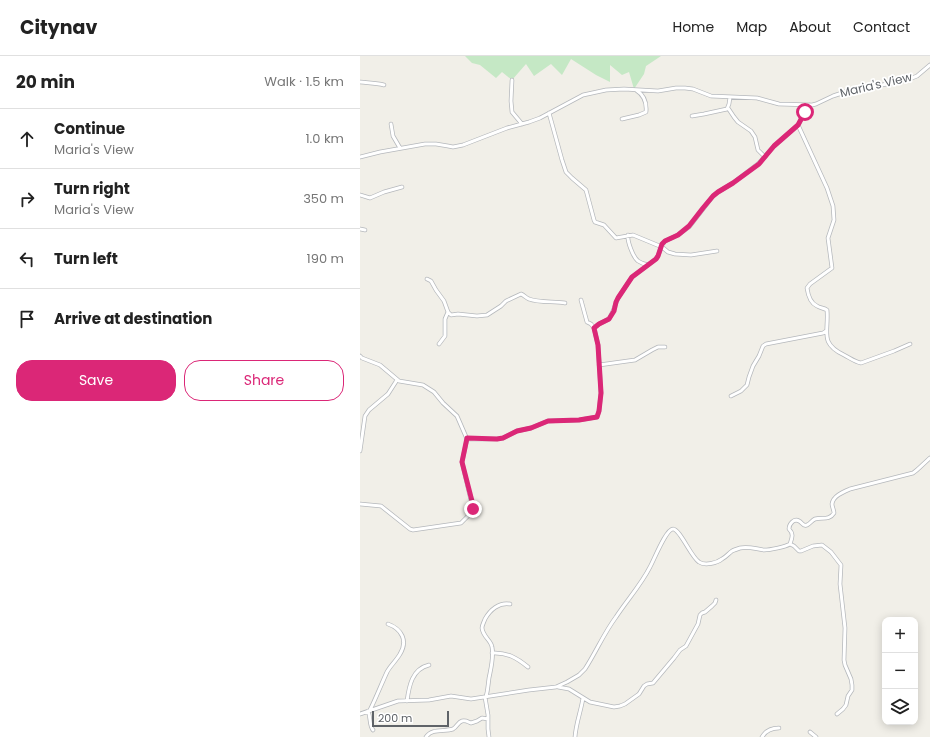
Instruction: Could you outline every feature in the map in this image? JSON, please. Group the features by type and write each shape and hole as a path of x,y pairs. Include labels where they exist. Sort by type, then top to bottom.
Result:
{"street":[{"name":"Maria's View","path":"810,105 854,89 907,80 917,76 930,65"},
{"path":"512,80 512,112 522,124"},
{"path":"360,82 378,83 384,85"},
{"path":"360,157 430,143 457,146 507,128 535,120 583,95 606,90 634,89 658,91 685,88 693,89 711,96 757,98 779,104 810,105"},
{"path":"622,119 646,112 644,97 634,89"},
{"path":"730,97 728,108 738,122 751,131 755,137 758,150 765,157"},
{"path":"594,328 609,319 614,311 618,298 632,277 656,259 665,241 678,235 689,226 713,196 759,164 774,146 798,125 810,105"},
{"path":"692,116 728,108"},
{"path":"549,113 566,172 586,190 595,222 604,225 616,238 633,236 662,246 668,252 675,254 691,255 717,251"},
{"path":"391,124 393,136 400,148"},
{"path":"798,125 827,188 834,210 834,220 828,238 832,268 810,284 808,288 809,296 813,303 827,310 826,331 829,343 834,349 859,363 864,363 910,344"},
{"path":"360,195 370,198 402,187"},
{"path":"360,229 365,230"},
{"path":"628,236 634,256 638,262 648,265"},
{"path":"427,279 431,281 451,315 487,315 506,301 521,294 531,300 565,303"},
{"path":"467,438 497,439 548,421 579,420 597,417 601,393 598,345 594,328 587,322 581,300"},
{"path":"439,344 445,336 445,319 448,312"},
{"path":"731,396 747,385 753,366 763,346 766,344 823,333 826,331"},
{"path":"599,365 635,360 658,347 665,347"},
{"path":"360,356 380,365 390,372 397,380 423,385 434,392 457,416 467,438 462,462 473,509 461,523 413,530 381,506 360,504"},
{"path":"360,451 365,416 369,410 388,394 397,380"},
{"path":"360,714 398,701 429,700 451,696 471,699 556,686 567,682 579,675 585,669 616,616 646,574 670,530 676,530 682,536 686,545 699,562 705,563 719,561 734,550 744,547 767,550 784,547 790,544 793,534 789,529 789,525 791,523 797,520 804,525 807,525 814,520 829,518 834,513 832,507 833,502 842,492 913,473 930,458"},
{"path":"790,544 799,551 809,547 822,545 831,552 841,565 840,584 845,628 843,645 844,660 852,679 852,690 848,696 846,705 837,714"},
{"path":"556,686 569,689 590,702 614,707 620,706 632,700 639,694 644,686 653,683 680,650 686,646 698,624 700,615 712,606 716,600"},
{"path":"489,737 485,697 488,688 492,644 484,635 482,628 492,609 508,603 510,604"},
{"path":"373,730 371,727 369,711 389,669 400,654 403,641 402,634 395,627 388,624"},
{"path":"492,653 506,653 528,667"},
{"path":"407,701 410,684 417,671 429,665"},
{"path":"575,737 577,720 583,698"},
{"path":"426,737 432,732 454,728 461,721 466,720 471,723 482,718 488,719"},
{"path":"762,737 768,730 779,728"},
{"path":"810,732 816,737"}],"green space":[{"path":"465,56 661,56 646,66 644,74 634,89 629,72 622,75 610,65 610,82 571,59 562,75 551,64 534,76 526,64 512,80 502,72 496,78 480,65 472,63"}],"route":[{"path":"473,509 462,462 467,438 497,439 548,421 579,420 597,417 601,393 601,381 598,345 594,332 595,326 608,321 614,311 618,298 632,277 656,259 662,244 684,231 713,196 759,164 774,146 798,125 805,112"}]}
